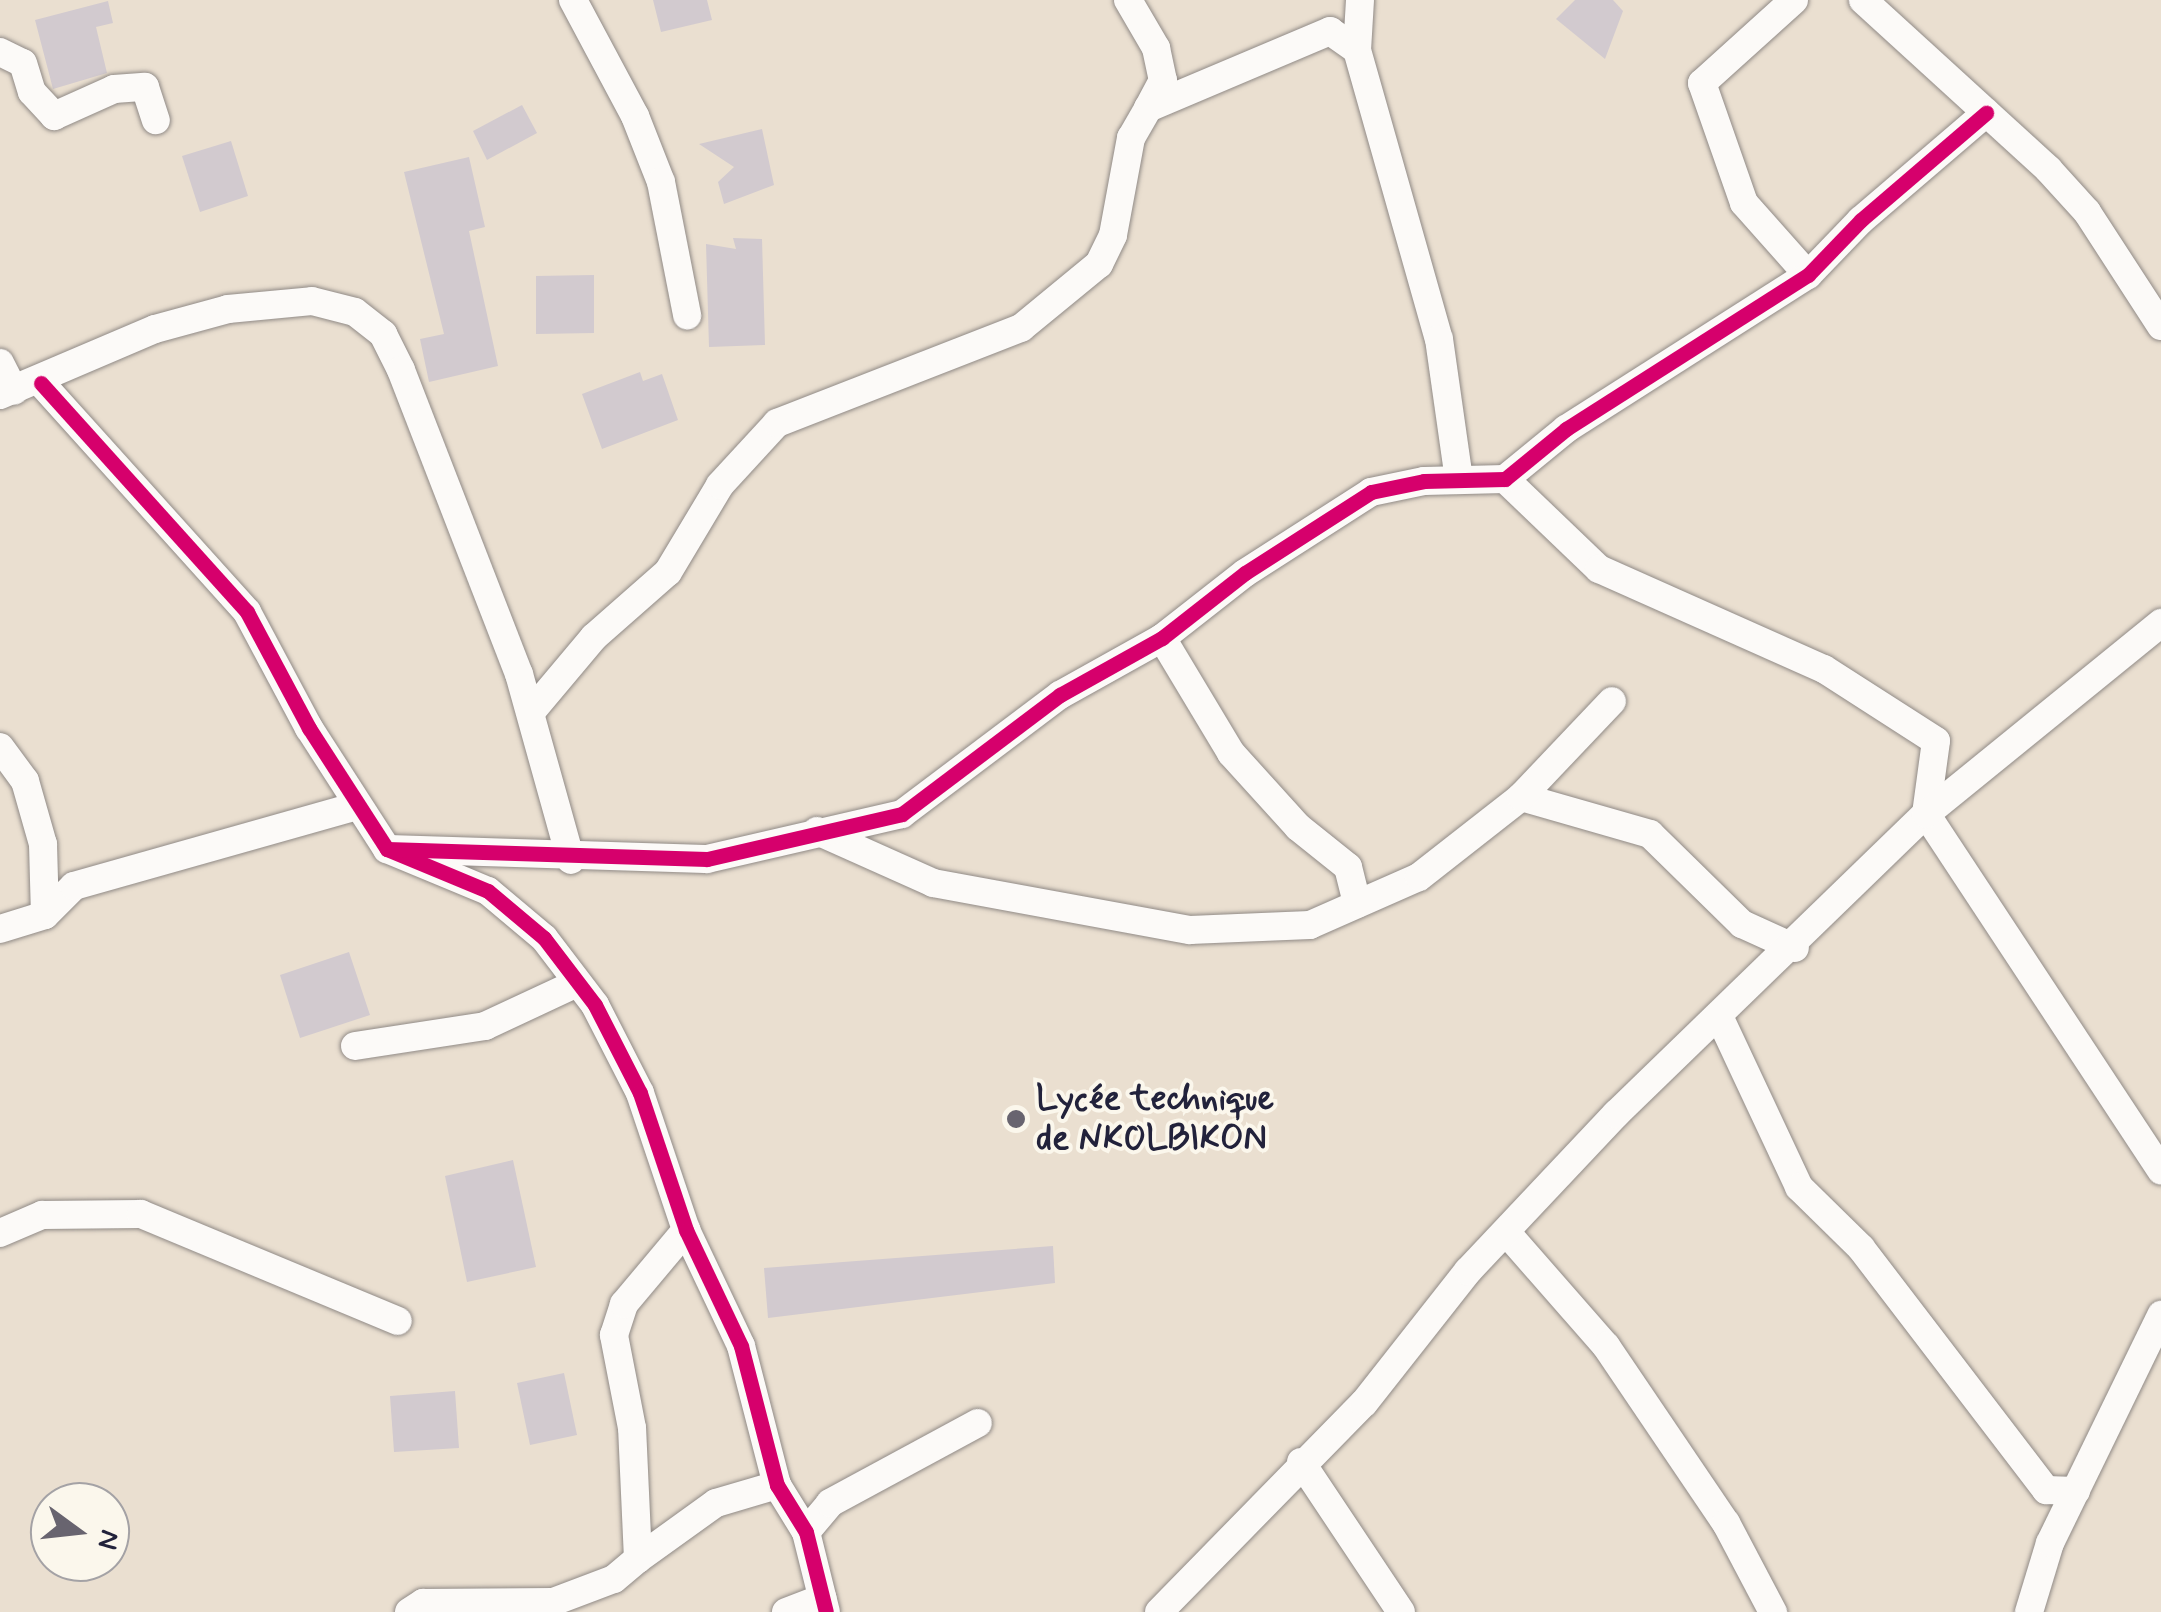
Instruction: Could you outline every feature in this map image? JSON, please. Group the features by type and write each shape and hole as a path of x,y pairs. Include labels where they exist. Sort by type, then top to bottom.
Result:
{"street":[{"path":"573,0 635,116 661,182 687,314"},
{"path":"530,712 594,637 668,572 720,486 777,423 1021,328 1099,264 1114,235 1131,138 1163,80 1156,48 1128,0"},
{"path":"1360,0 1358,50 1439,339 1458,480"},
{"path":"1794,0 1702,83 1744,203 1808,275"},
{"path":"1863,0 2087,212 2161,326"},
{"path":"1148,108 1330,31 1358,50"},
{"path":"0,52 23,62 32,92 54,116 114,90 146,87 156,120"},
{"path":"387,850 571,860 707,858 902,814 1060,695 1162,638 1245,573 1372,492 1458,480 1504,479 1566,429 1808,275 1861,220 1986,113"},
{"path":"19,390 155,329 228,309 312,301 355,312 383,334 402,370 530,712 571,860"},
{"path":"0,363 19,390 247,612 356,806 387,850 488,891 544,938 595,1006 640,1093 686,1230 741,1346 777,1485 806,1532 824,1605 786,1612"},
{"path":"1504,479 1599,569 1824,669 1936,741 1926,814 2161,1171"},
{"path":"1159,1612 1301,1462 1364,1403 1468,1272 1616,1114 1795,948 1926,814 2161,623"},
{"path":"1162,638 1231,753 1298,827 1348,867 1357,904"},
{"path":"817,831 933,883 1190,930 1310,926 1419,877 1521,798 1612,701"},
{"path":"0,747 25,781 43,844 45,915"},
{"path":"1521,798 1650,834 1742,924 1795,948"},
{"path":"0,928 45,915 74,886 356,806"},
{"path":"355,1046 485,1026 576,984"},
{"path":"1719,1016 1799,1187 1861,1248 2046,1490 2076,1492"},
{"path":"0,1233 42,1214 141,1214 398,1321"},
{"path":"638,1560 632,1428 614,1335 624,1304 686,1230"},
{"path":"1507,1233 1606,1346 1726,1524 1773,1612"},
{"path":"2029,1612 2050,1543 2161,1316"},
{"path":"806,1532 830,1504 978,1423"},
{"path":"1301,1462 1401,1612"},
{"path":"409,1612 422,1604 553,1602 614,1579 716,1502 777,1485"}],"building":[{"path":"653,0 707,0 712,20 661,32"},
{"path":"1575,0 1613,0 1623,11 1605,59 1556,19"},
{"path":"108,1 113,23 96,27 107,73 53,89 35,20"},
{"path":"522,105 537,133 487,160 473,131"},
{"path":"762,129 774,185 724,204 718,182 734,167 699,144"},
{"path":"231,141 248,196 200,212 182,156"},
{"path":"469,157 485,227 469,231 498,366 429,382 420,339 444,334 404,172"},
{"path":"733,238 762,239 765,345 709,347 706,244 736,249"},
{"path":"594,275 594,333 536,334 536,276"},
{"path":"640,372 643,381 662,374 678,420 602,449 582,394"},
{"path":"349,952 370,1015 300,1038 280,975"},
{"path":"513,1160 536,1267 467,1282 445,1176"},
{"path":"1053,1246 1055,1283 768,1318 764,1268"},
{"path":"564,1373 577,1435 530,1445 517,1383"},
{"path":"455,1391 459,1448 394,1452 390,1396"}],"cycle path":[{"path":"387,849 707,859 902,814 1060,695 1162,638 1245,573 1371,492 1424,481 1505,479 1566,429 1808,275 1861,220 1986,113"},
{"path":"41,383 247,612 309,728 387,849 488,891 544,938 595,1005 640,1093 686,1230 741,1346 777,1485 806,1532 826,1612"}],"place":[{"name":"Lycée technique de NKOLBIKON","path":"1016,1119"}]}
